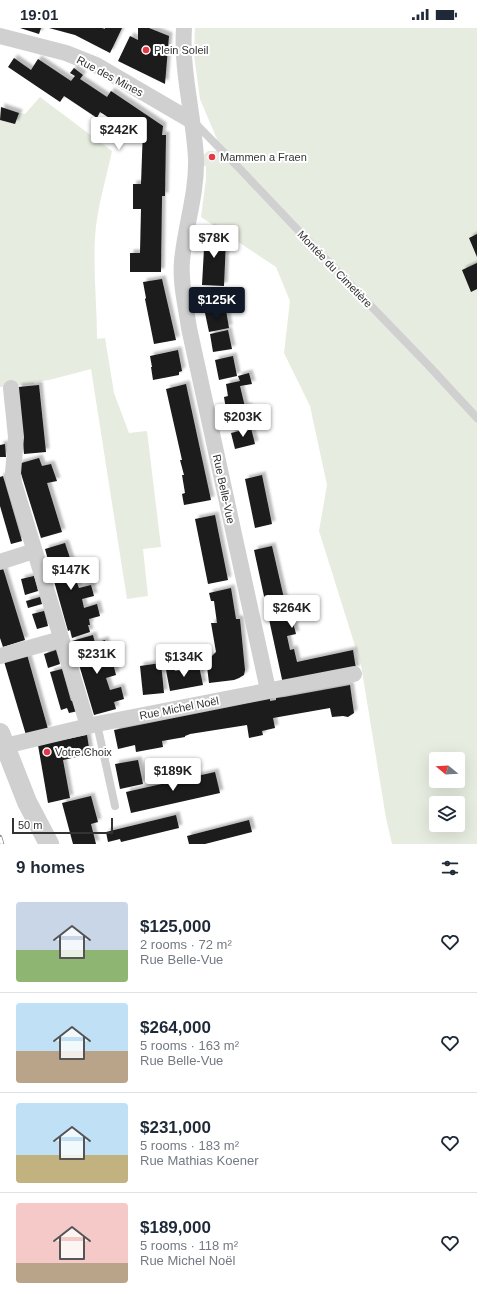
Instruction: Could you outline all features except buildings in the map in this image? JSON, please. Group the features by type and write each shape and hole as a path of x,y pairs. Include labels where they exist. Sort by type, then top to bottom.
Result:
{"street":[{"name":"Rue Belle-Vue","path":"184,28 183,47 187,92 196,158 196,184 182,262 182,284 189,328 268,690"},
{"name":"Rue des Mines","path":"0,36 66,53 96,65 192,121"},
{"path":"11,388 16,437 13,473 14,484 61,639 92,725"},
{"path":"0,562 34,551"},
{"path":"0,656 61,639"},
{"name":"Rue Michel Noël","path":"2,739 92,725 354,674"},
{"path":"2,739 27,802 48,844"}],"lane":[{"name":"Montée du Cimetière","path":"192,121 241,170 477,418"},
{"path":"92,725 114,806"}],"shaded area":[{"path":"195,28 477,28 477,844 392,844 386,818 361,665 319,531 327,485 310,406 284,353 290,301 276,267 201,217 206,179 206,166 200,166 201,157 208,151 222,151 200,99 194,55"},
{"path":"40,97 112,151 96,226 95,268 97,339 105,338 114,393 129,433 147,431 161,547 143,549 148,596 127,599 91,369 49,380 34,382 34,384 0,387 0,120 15,124 19,113 25,114"}],"railway":[{"path":"0,837 2,844"}],"place":[{"name":"Plein Soleil","path":"146,50"},
{"name":"Mammen a Fraen","path":"212,157"},
{"name":"Votre Choix","path":"47,752"}]}
